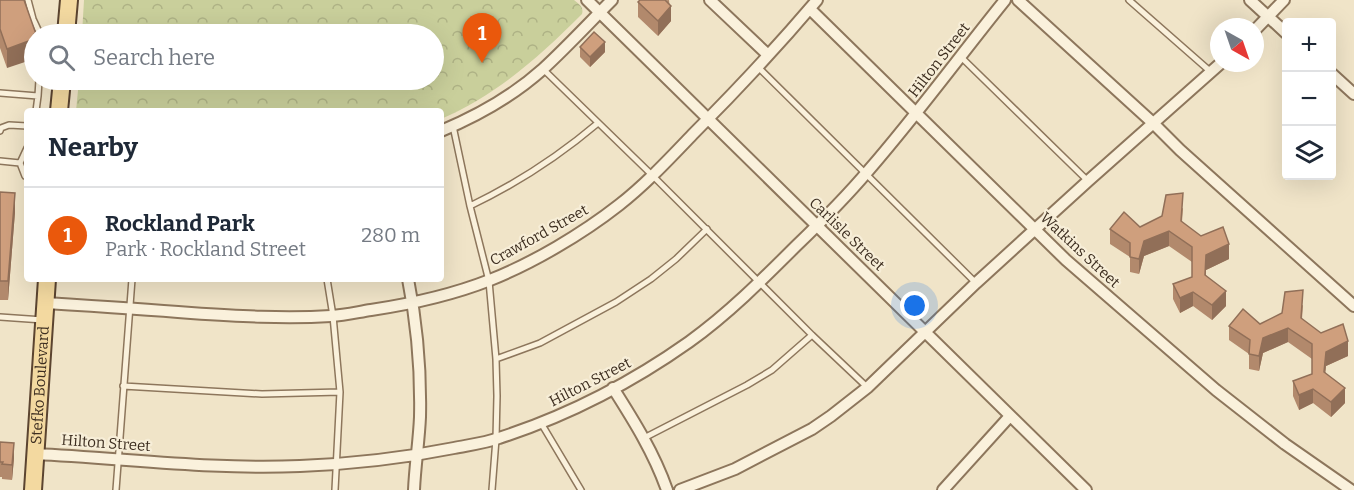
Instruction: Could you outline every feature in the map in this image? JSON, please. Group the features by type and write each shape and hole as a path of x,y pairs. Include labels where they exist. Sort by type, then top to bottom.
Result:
{"main road":[{"path":"67,24 69,0"},
{"path":"60,108 61,90"},
{"name":"Stefko Boulevard","path":"33,490 47,282"}],"street":[{"name":"Carlisle Street","path":"587,0 1086,490"},
{"path":"444,130 501,99 543,69 612,0"},
{"path":"710,0 768,55"},
{"name":"Hilton Street","path":"35,454 263,466 337,463 416,455 496,439 589,402 641,373 691,340 760,282 867,174 1005,0"},
{"path":"1018,0 1180,150 1354,306"},
{"path":"1250,0 1282,29"},
{"path":"1264,22 1284,0"},
{"name":"Crawford Street","path":"46,303 240,316 287,318 333,316 413,303 489,281 587,228 618,206 653,176 708,120 814,4"},
{"name":"Watkins Street","path":"814,4 916,114 1066,260 1216,390 1285,444 1351,490"},
{"path":"680,490 735,469 812,429 868,387 976,283 1211,72"},
{"path":"1336,78 1354,94"},
{"path":"409,282 419,363 420,418 414,490"},
{"path":"613,388 644,438 667,490"},
{"path":"943,490 1010,416"}],"lane":[{"path":"28,0 35,24"},
{"path":"1130,0 1210,71"},
{"path":"960,56 1088,181"},
{"path":"758,67 976,283"},
{"path":"543,69 812,335 868,387"},
{"path":"36,108 38,90"},
{"path":"0,93 38,96"},
{"path":"470,206 537,169 598,123"},
{"path":"0,131 9,124 24,126"},
{"path":"453,126 489,281 496,359 496,439 492,490"},
{"path":"24,154 20,163 24,173"},
{"path":"0,161 20,163"},
{"path":"496,359 540,343 632,293 676,259 707,229"},
{"path":"116,490 132,282"},
{"path":"327,282 340,393 334,490"},
{"path":"0,317 45,320"},
{"path":"644,438 772,370 812,335"},
{"path":"123,386 262,394 340,393"},
{"path":"541,423 581,490"}],"green space":[{"path":"84,0 574,0 582,9 582,14 517,73 481,98 444,118 444,108 76,108 78,90 444,90 444,24 83,24"}],"building":[{"path":"0,0 24,0 32,24 24,24 24,43 7,49 0,29"},
{"path":"640,0 665,0 671,6 658,21 638,2"},
{"path":"594,32 605,42 590,57 580,47"},
{"path":"0,192 15,193 8,281 0,281"},
{"path":"1183,193 1181,221 1201,236 1223,227 1229,244 1206,255 1205,275 1226,291 1212,305 1193,292 1180,298 1173,284 1192,277 1192,247 1169,231 1144,241 1139,259 1130,257 1130,243 1110,229 1124,212 1140,227 1162,216 1166,195"},
{"path":"1303,290 1301,318 1321,333 1343,324 1348,341 1326,352 1324,372 1345,388 1331,402 1313,389 1299,395 1293,381 1312,374 1312,344 1288,328 1263,338 1259,356 1249,354 1250,340 1229,326 1243,309 1260,324 1282,313 1285,292"},
{"path":"0,442 14,443 12,465 0,462"}],"place":[{"name":"Rockland Park","path":"482,63"}]}
